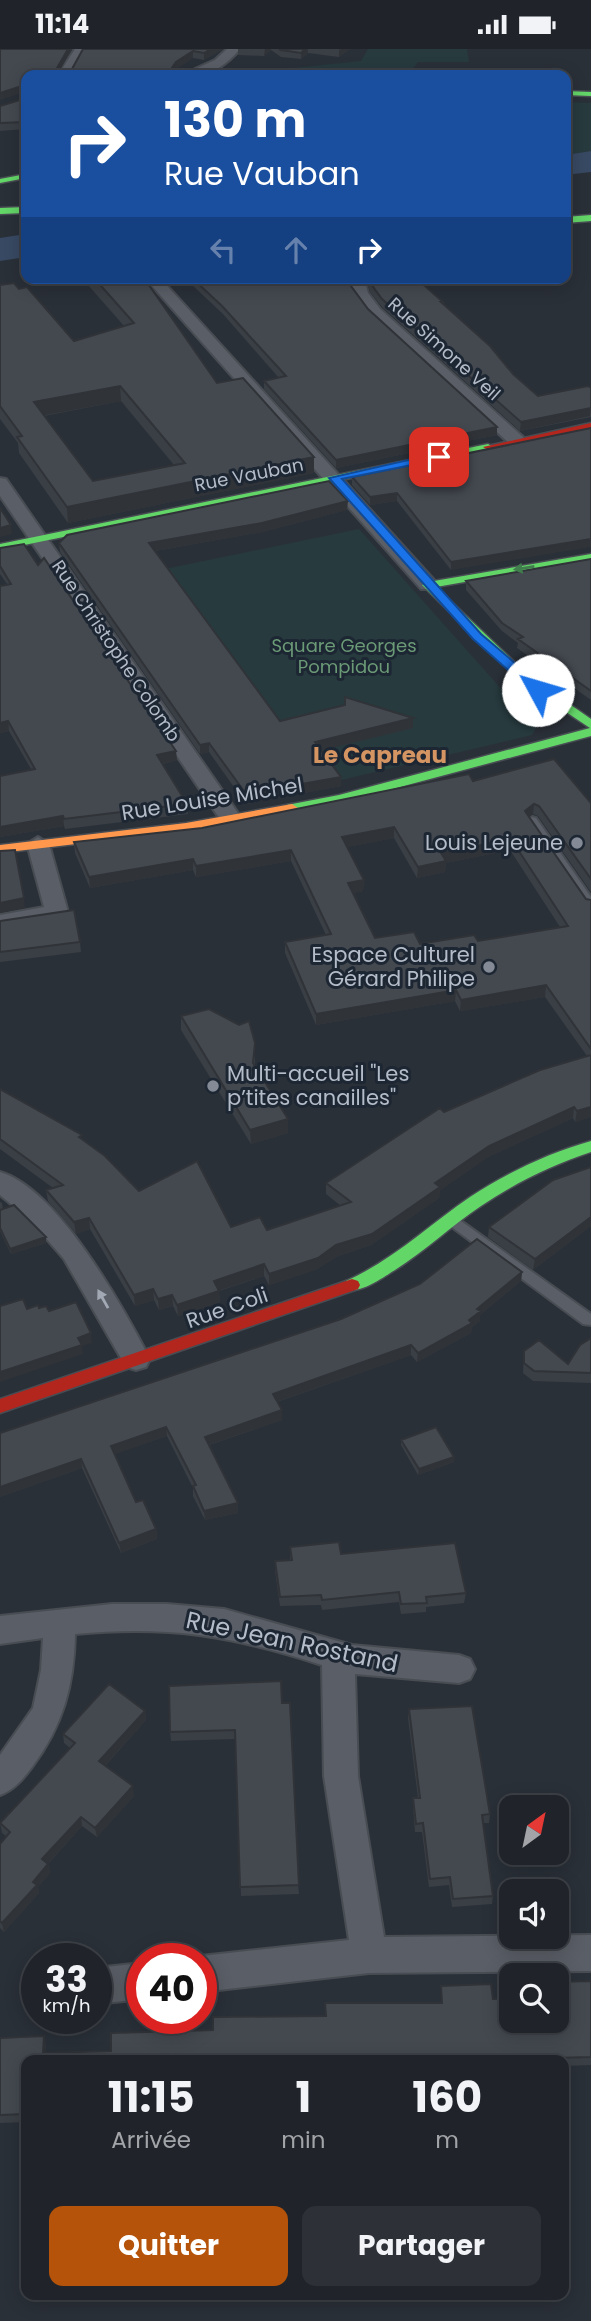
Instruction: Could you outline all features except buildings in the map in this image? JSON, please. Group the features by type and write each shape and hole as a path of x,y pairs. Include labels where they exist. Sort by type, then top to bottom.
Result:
{"main road":[{"path":"571,94 591,96"},
{"path":"571,98 591,96"},
{"path":"0,181 21,177"},
{"path":"0,202 21,201"},
{"path":"0,211 21,210"},
{"path":"572,212 591,218"},
{"path":"571,227 591,226"},
{"name":"Rue Vauban","path":"0,547 38,537 591,426"},
{"path":"428,585 591,557"},
{"path":"428,585 498,656 538,690 591,725"},
{"name":"Rue Louise Michel","path":"0,849 231,819 340,799 591,732"},
{"name":"Rue Coli","path":"0,1406 356,1284 395,1265 494,1190 536,1166 591,1146"}],"street":[{"path":"67,70 81,49"},
{"path":"203,70 219,62 234,49"},
{"path":"157,284 335,478 428,585"},
{"name":"Rue Simone Veil","path":"358,284 361,293 375,312 517,441"},
{"name":"Rue Christophe Colomb","path":"0,483 231,819"},
{"path":"0,922 58,912 38,844"},
{"path":"0,1181 40,1214 74,1252 136,1359"},
{"name":"Rue Jean Rostand","path":"0,1630 112,1616 159,1616 227,1624 283,1637 338,1656 388,1665 459,1669"},
{"path":"0,1780 23,1755 52,1705 59,1663 60,1621"},
{"path":"338,1656 341,1776 369,1955"},
{"path":"217,1972 369,1955 591,1953"}],"lane":[{"path":"532,820 591,906"},
{"path":"452,1220 588,1320"}],"green space":[{"path":"368,49 467,49 469,62 418,62 412,70 273,70 361,61"},
{"path":"571,102 591,103 591,151 571,154"},
{"name":"Square Georges Pompidou","path":"359,529 536,728 532,735 337,781 294,749 160,570"}],"water":[{"path":"591,151 591,172 571,174 571,154"},
{"path":"21,235 21,258 0,261 0,238"}],"traffic: fast":[{"path":"571,93 591,94"},
{"path":"0,181 21,177"},
{"path":"0,211 21,210"},
{"path":"571,220 591,218"},
{"path":"0,547 488,447"},
{"path":"428,585 591,557"},
{"path":"428,585 525,679 591,725"},
{"path":"292,808 340,799 591,732"},
{"path":"352,1285 395,1262 476,1201 507,1182 539,1166 591,1146"}],"traffic: slow":[{"path":"0,849 186,827 292,808"}],"traffic: jam":[{"path":"488,447 591,426"},
{"path":"0,1406 352,1285"}],"place":[{"name":"Louis Lejeune","path":"577,843"},
{"name":"Espace Culturel Gérard Philipe","path":"489,967"},
{"name":"Multi-accueil \"Les p’tites canailles\"","path":"213,1086"}],"district":[{"name":"Le Capreau","path":"380,755"}],"route":[{"path":"439,457 335,478 477,637 538,690"}]}
